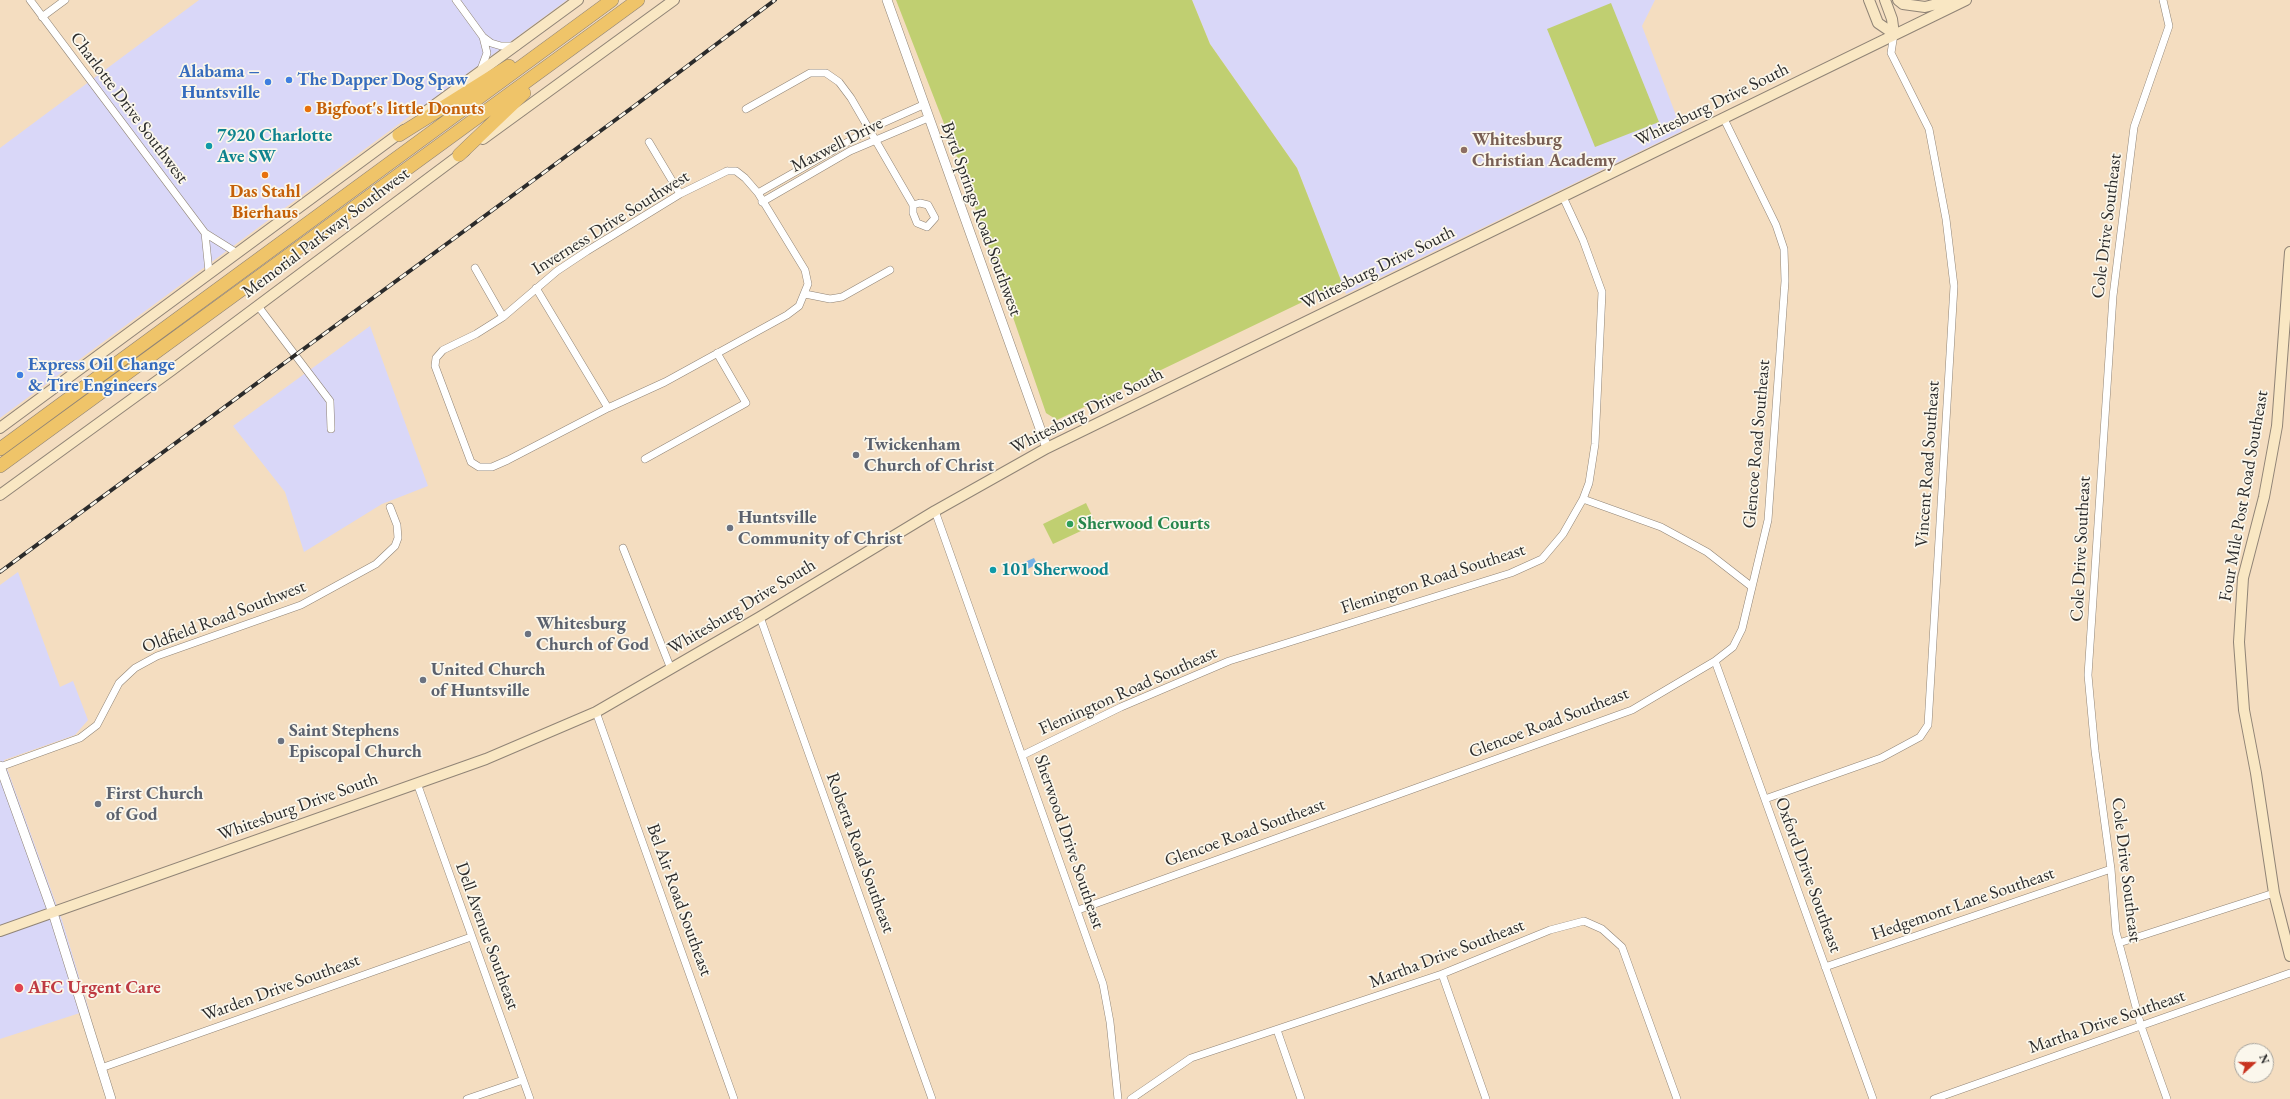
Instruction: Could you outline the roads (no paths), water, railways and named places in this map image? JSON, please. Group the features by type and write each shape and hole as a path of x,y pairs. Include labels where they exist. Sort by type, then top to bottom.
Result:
{"highway":[{"name":"Memorial Parkway Southwest","path":"0,449 612,0"},
{"name":"Memorial Parkway Southwest","path":"0,466 638,0"},
{"path":"399,135 592,15"},
{"path":"459,155 518,98 581,50 596,31"}],"main road":[{"name":"Memorial Parkway Southwest","path":"0,428 209,272 399,135 411,123 578,0"},
{"name":"Memorial Parkway Southwest","path":"0,495 258,306 459,155 674,0"},
{"path":"1869,0 1878,23 1894,34"},
{"path":"1885,0 1892,19 1894,34"},
{"path":"1898,0 1903,4 1925,7 1953,0"},
{"name":"Whitesburg Drive South","path":"0,931 486,759 596,712 760,617 935,510 1047,448 1966,0"},
{"name":"Four Mile Post Road Southeast","path":"2290,252 2277,426 2264,497 2243,578 2239,642 2244,710 2256,773 2274,893 2290,956"}],"street":[{"name":"Charlotte Drive Southwest","path":"30,0 205,234 237,253"},
{"path":"42,17 65,0"},
{"path":"456,0 483,37 491,43 501,46 517,46"},
{"name":"Byrd Springs Road Southwest","path":"886,0 1047,448"},
{"name":"Cole Drive Southeast","path":"2163,0 2169,26 2134,127 2114,296 2088,675 2095,751 2111,869 2116,932 2141,1026 2168,1099"},
{"name":"Vincent Road Southeast","path":"1765,799 1881,758 1920,738 1928,725 1954,286 1946,219 1929,129 1891,53 1894,34"},
{"path":"480,72 487,53 483,37"},
{"path":"746,109 810,73 826,73 839,82 876,140 913,205"},
{"path":"758,193 869,129 923,105"},
{"name":"Maxwell Drive","path":"762,202 850,152 928,118"},
{"name":"Glencoe Road Southeast","path":"1078,910 1632,710 1715,661 1733,647 1742,629 1768,520 1785,281 1784,249 1776,225 1724,119"},
{"path":"649,142 680,194"},
{"name":"Inverness Drive Southwest","path":"727,171 736,171 745,178 758,193 804,270 808,284 799,306 787,315 665,382 608,408 492,467 479,467 471,462 435,366 436,358 444,350 476,334 503,316 536,288 587,251 680,194 727,171"},
{"name":"Flemington Road Southeast","path":"1023,755 1121,707 1229,661 1517,570 1542,559 1563,534 1583,499 1589,483 1595,444 1602,292 1583,240 1563,197"},
{"path":"205,234 209,272"},
{"path":"475,268 503,316"},
{"path":"805,294 830,299 842,297 890,270"},
{"path":"536,288 608,408"},
{"path":"258,306 330,401 331,429"},
{"path":"645,459 746,403 717,353"},
{"path":"1583,499 1661,527 1707,552 1752,587"},
{"name":"Oldfield Road Southwest","path":"0,766 80,738 97,725 119,683 135,668 157,656 300,605 376,564 396,546 398,538 397,525 390,507"},
{"name":"Sherwood Drive Southeast","path":"935,510 1103,984 1110,1022 1118,1099"},
{"path":"623,548 671,669"},
{"name":"Roberta Road Southeast","path":"760,617 932,1099"},
{"name":"Oxford Drive Southeast","path":"1715,661 1873,1099"},
{"name":"Bel Air Road Southeast","path":"596,712 734,1099"},
{"path":"0,766 53,913 111,1099"},
{"name":"Dell Avenue Southeast","path":"417,783 530,1099"},
{"name":"Hedgemont Lane Southeast","path":"1825,967 2111,869"},
{"path":"2119,943 2274,893"},
{"name":"Martha Drive Southeast","path":"1131,1099 1191,1058 1442,974 1550,930 1584,921 1602,929 1622,947 1676,1099"},
{"name":"Warden Drive Southeast","path":"101,1068 472,937"},
{"name":"Martha Drive Southeast","path":"1934,1099 2290,973"},
{"path":"1442,974 1486,1099"},
{"path":"1276,1030 1301,1099"},
{"path":"467,1099 523,1080"}],"water":[{"path":"1034,558 1037,564 1024,571 1020,564"}],"railway":[{"path":"0,572 633,107 775,0"}],"place":[{"name":"The Dapper Dog Spaw","path":"289,80"},
{"name":"Alabama – Huntsville","path":"268,82"},
{"name":"Bigfoot's little Donuts","path":"308,109"},
{"name":"7920 Charlotte Ave SW","path":"209,146"},
{"name":"Whitesburg Christian Academy","path":"1464,150"},
{"name":"Das Stahl Bierhaus","path":"265,175"},
{"name":"Express Oil Change & Tire Engineers","path":"20,375"},
{"name":"Twickenham Church of Christ","path":"856,455"},
{"name":"Sherwood Courts","path":"1070,524"},
{"name":"Huntsville Community of Christ","path":"730,528"},
{"name":"101 Sherwood","path":"993,570"},
{"name":"Whitesburg Church of God","path":"528,634"},
{"name":"United Church of Huntsville","path":"423,680"},
{"name":"Saint Stephens Episcopal Church","path":"281,741"},
{"name":"First Church of God","path":"98,804"},
{"name":"AFC Urgent Care","path":"19,988"}]}
